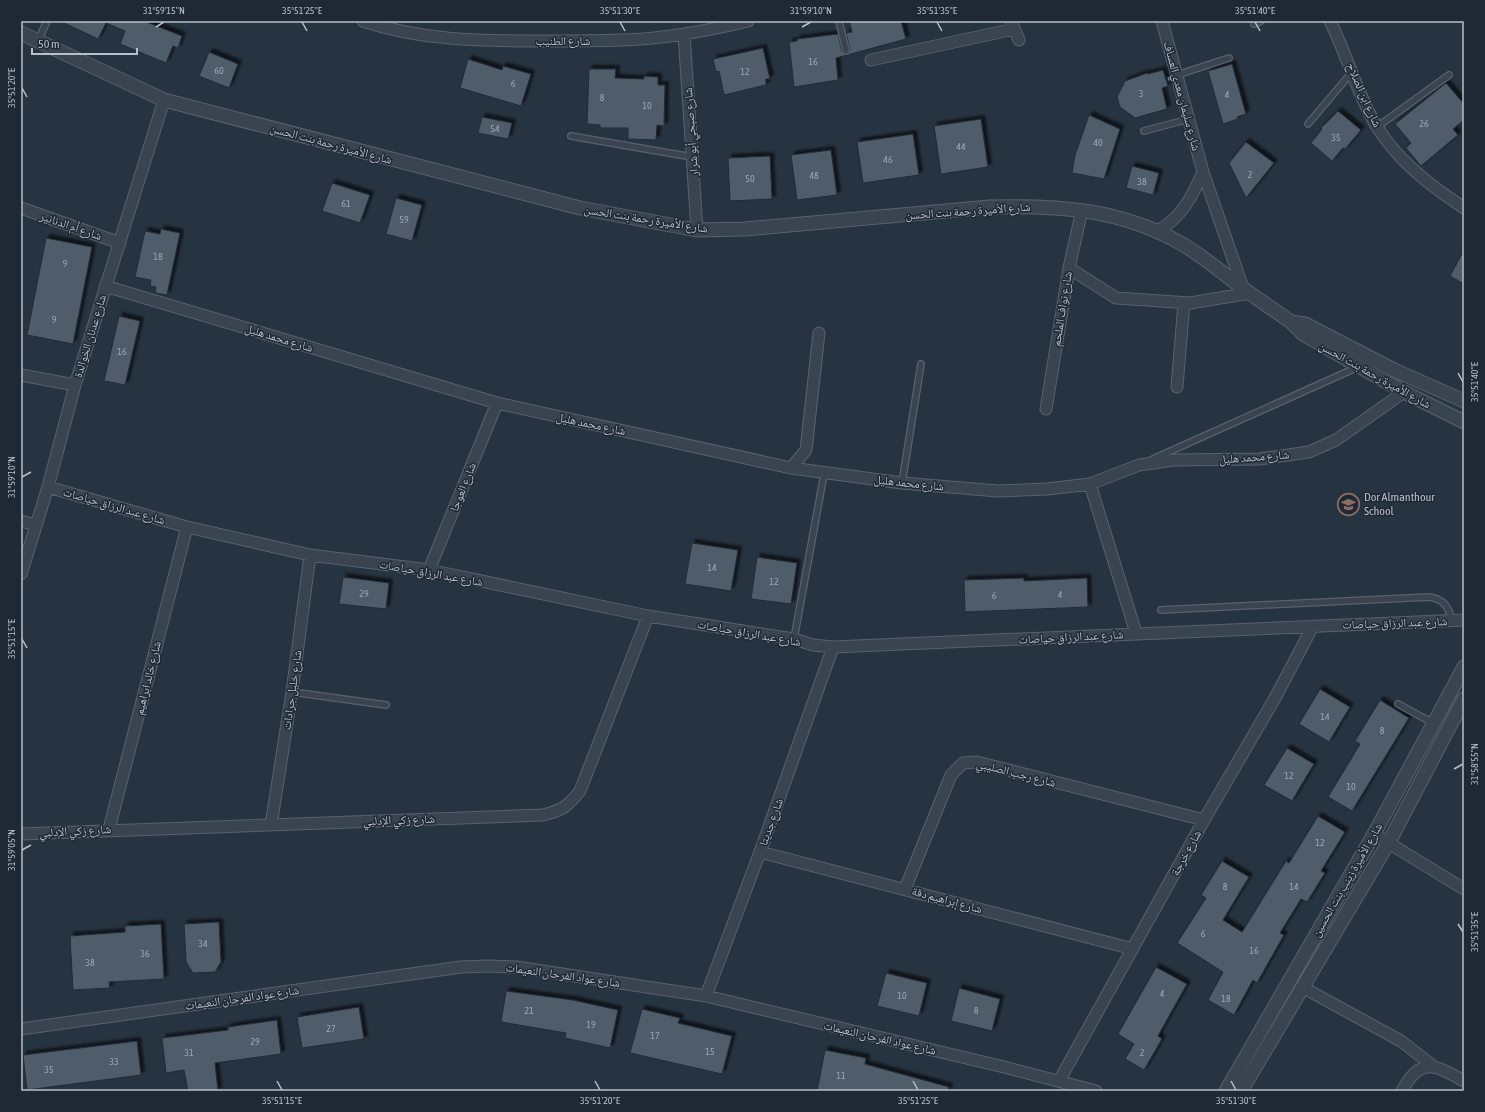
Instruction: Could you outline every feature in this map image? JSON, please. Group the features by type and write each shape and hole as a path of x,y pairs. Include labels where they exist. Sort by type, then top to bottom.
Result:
{"street":[{"name":"شارع الطنيب","path":"363,21 384,24 435,37 484,40 624,40 684,34 748,21"},
{"name":"شارع سليمان معدي العساف","path":"1162,21 1203,172 1246,290"},
{"name":"شارع ابن الصلاح","path":"1330,21 1342,44 1352,72 1377,127 1405,163 1464,208"},
{"path":"870,60 1013,25 1019,40"},
{"name":"شارع الأميرة رحمة بنت الحسن","path":"21,33 164,100 580,208 696,230 745,229 990,207 1057,207 1082,210 1115,218 1157,231 1183,245 1291,322 1303,334 1358,367 1464,422"},
{"name":"شارع صبحي أبو شرار","path":"684,34 696,230"},
{"name":"شارع عدنان الخوالدة","path":"21,574 48,487 75,385 164,100"},
{"path":"1157,231 1167,226 1180,214 1195,190 1203,172"},
{"name":"شارع أم الدنانير","path":"21,208 120,243"},
{"name":"شارع نواف الملحم","path":"1046,409 1069,268 1082,210"},
{"path":"1069,268 1116,298 1184,303 1246,290"},
{"name":"شارع محمد هليل","path":"105,286 497,403 824,474 902,483 998,491 1047,489 1090,484 1140,465 1174,460 1260,459 1309,452 1336,440 1404,392"},
{"path":"1177,387 1184,303"},
{"name":"شارع الأميرة رحمة بنت الحسن","path":"1291,322 1305,324 1394,370 1464,401"},
{"path":"791,468 806,450 819,333"},
{"path":"21,375 75,385"},
{"name":"شارع العوجا","path":"429,570 497,403"},
{"path":"1090,484 1136,633"},
{"name":"شارع عبد الرزاق حياصات","path":"48,487 187,527 310,555 429,570 648,616 794,639 813,645 833,647 1464,620"},
{"path":"21,521 36,525"},
{"name":"شارع خالد ابراهيم","path":"110,829 187,527"},
{"name":"شارع خليل جرادات","path":"272,825 292,692 310,555"},
{"name":"شارع زكي الإدلبي","path":"21,834 110,829 272,825 543,814 557,811 568,806 580,791 648,616"},
{"name":"شارع خرجة","path":"1059,1081 1204,820 1275,698 1313,626"},
{"name":"شارع جديتا","path":"706,996 760,852 833,647"},
{"name":"شارع الأميرة زينب بنت الحسين","path":"1226,1091 1374,834 1464,667"},
{"name":"شارع الأميرة زينب بنت الحسين","path":"1241,1091 1388,842 1464,699"},
{"name":"شارع رجب الصليبي","path":"905,889 951,775 963,763 977,762 1204,820"},
{"path":"1374,834 1464,888"},
{"name":"شارع إبراهيم دقة","path":"760,852 1132,949"},
{"name":"شارع عواد الفرحان النعيمات","path":"21,1029 454,968 488,966 516,967 570,974 706,996 1004,1066 1096,1091"},
{"path":"1302,987 1401,1041 1433,1066 1464,1081"},
{"path":"1402,1091 1413,1074 1422,1067 1433,1066"}],"lane":[{"path":"38,41 47,21"},
{"path":"839,21 846,51"},
{"path":"1254,24 1261,21"},
{"path":"1177,75 1229,58"},
{"path":"1308,124 1352,72"},
{"path":"1377,127 1449,75"},
{"path":"1144,131 1189,119"},
{"path":"571,136 692,157"},
{"path":"902,483 921,364"},
{"path":"1140,465 1358,367"},
{"path":"794,639 824,474"},
{"path":"1161,610 1428,597 1445,603 1452,620"},
{"path":"292,692 386,705"},
{"path":"1398,704 1433,723"}],"building":[{"path":"60,21 144,21 182,36 178,48 173,46 166,63 120,44 125,31 106,23 98,39"},
{"path":"849,21 901,21 906,39 836,58 838,80 794,87 789,42 797,41 797,39 838,34 842,52 847,55 850,50 846,33 852,32"},
{"path":"763,48 770,79 766,79 766,85 724,95 719,71 716,72 713,59"},
{"path":"209,52 238,64 229,88 199,76"},
{"path":"468,59 502,70 503,66 531,74 521,106 460,88"},
{"path":"1232,64 1246,114 1237,117 1238,119 1223,124 1208,71"},
{"path":"589,69 616,69 615,78 644,79 644,76 658,77 658,85 665,85 664,126 657,125 656,140 628,139 628,128 600,128 600,125 587,124"},
{"path":"1163,70 1168,86 1162,88 1167,109 1135,118 1120,107 1117,97 1125,81 1147,73"},
{"path":"1446,83 1464,104 1464,120 1453,129 1458,135 1421,166 1406,148 1411,143 1395,124"},
{"path":"1338,111 1361,130 1345,149 1343,148 1332,161 1311,143 1322,129 1321,128"},
{"path":"1089,115 1120,129 1104,179 1072,173 1075,155"},
{"path":"482,117 512,123 508,139 478,133"},
{"path":"981,119 988,167 941,174 934,126"},
{"path":"913,134 919,175 863,183 857,142"},
{"path":"1246,142 1274,163 1246,198 1229,163"},
{"path":"831,150 837,195 797,200 791,155"},
{"path":"770,156 772,199 730,201 728,158"},
{"path":"1132,166 1159,173 1153,195 1126,188"},
{"path":"332,183 370,195 360,223 322,211"},
{"path":"396,198 422,205 412,241 386,234"},
{"path":"161,229 180,233 167,295 155,293 156,287 150,286 151,280 135,277 145,231 160,234"},
{"path":"46,238 92,247 73,344 27,335"},
{"path":"1464,250 1464,284 1450,276"},
{"path":"119,316 140,321 125,385 104,381"},
{"path":"692,543 738,550 731,591 685,584"},
{"path":"757,557 797,563 791,604 751,599"},
{"path":"343,577 389,583 386,609 339,604"},
{"path":"1024,578 1024,581 1087,578 1088,607 965,612 964,580"},
{"path":"1320,689 1350,707 1329,742 1299,724"},
{"path":"1380,700 1409,718 1352,811 1328,797 1360,744 1355,741"},
{"path":"1287,748 1314,764 1292,801 1264,785"},
{"path":"1318,816 1345,832 1321,871 1325,873 1307,902 1301,899 1280,933 1284,935 1257,983 1253,980 1234,1015 1208,1000 1223,972 1177,943 1206,898 1201,895 1222,861 1249,877 1223,920 1242,932 1286,861 1289,863"},
{"path":"219,922 221,962 215,972 193,973 186,962 184,924"},
{"path":"161,924 164,979 109,982 110,988 73,990 70,936 125,932 125,926"},
{"path":"1156,967 1187,984 1158,1036 1162,1039 1144,1070 1125,1059 1134,1044 1118,1034"},
{"path":"886,973 927,983 919,1016 877,1006"},
{"path":"959,988 1000,999 992,1031 951,1021"},
{"path":"506,991 573,1000 618,1010 610,1048 565,1038 566,1033 501,1022"},
{"path":"359,1007 364,1039 302,1048 297,1017"},
{"path":"642,1009 680,1018 678,1023 732,1036 722,1074 630,1053"},
{"path":"277,1020 281,1054 215,1063 218,1091 188,1091 184,1070 166,1073 162,1038 228,1030 228,1027"},
{"path":"137,1041 141,1075 27,1090 23,1055"},
{"path":"825,1050 866,1058 865,1064 949,1087 948,1091 817,1091"}],"place":[{"name":"Dor Almanthour School","path":"1349,504"}]}
